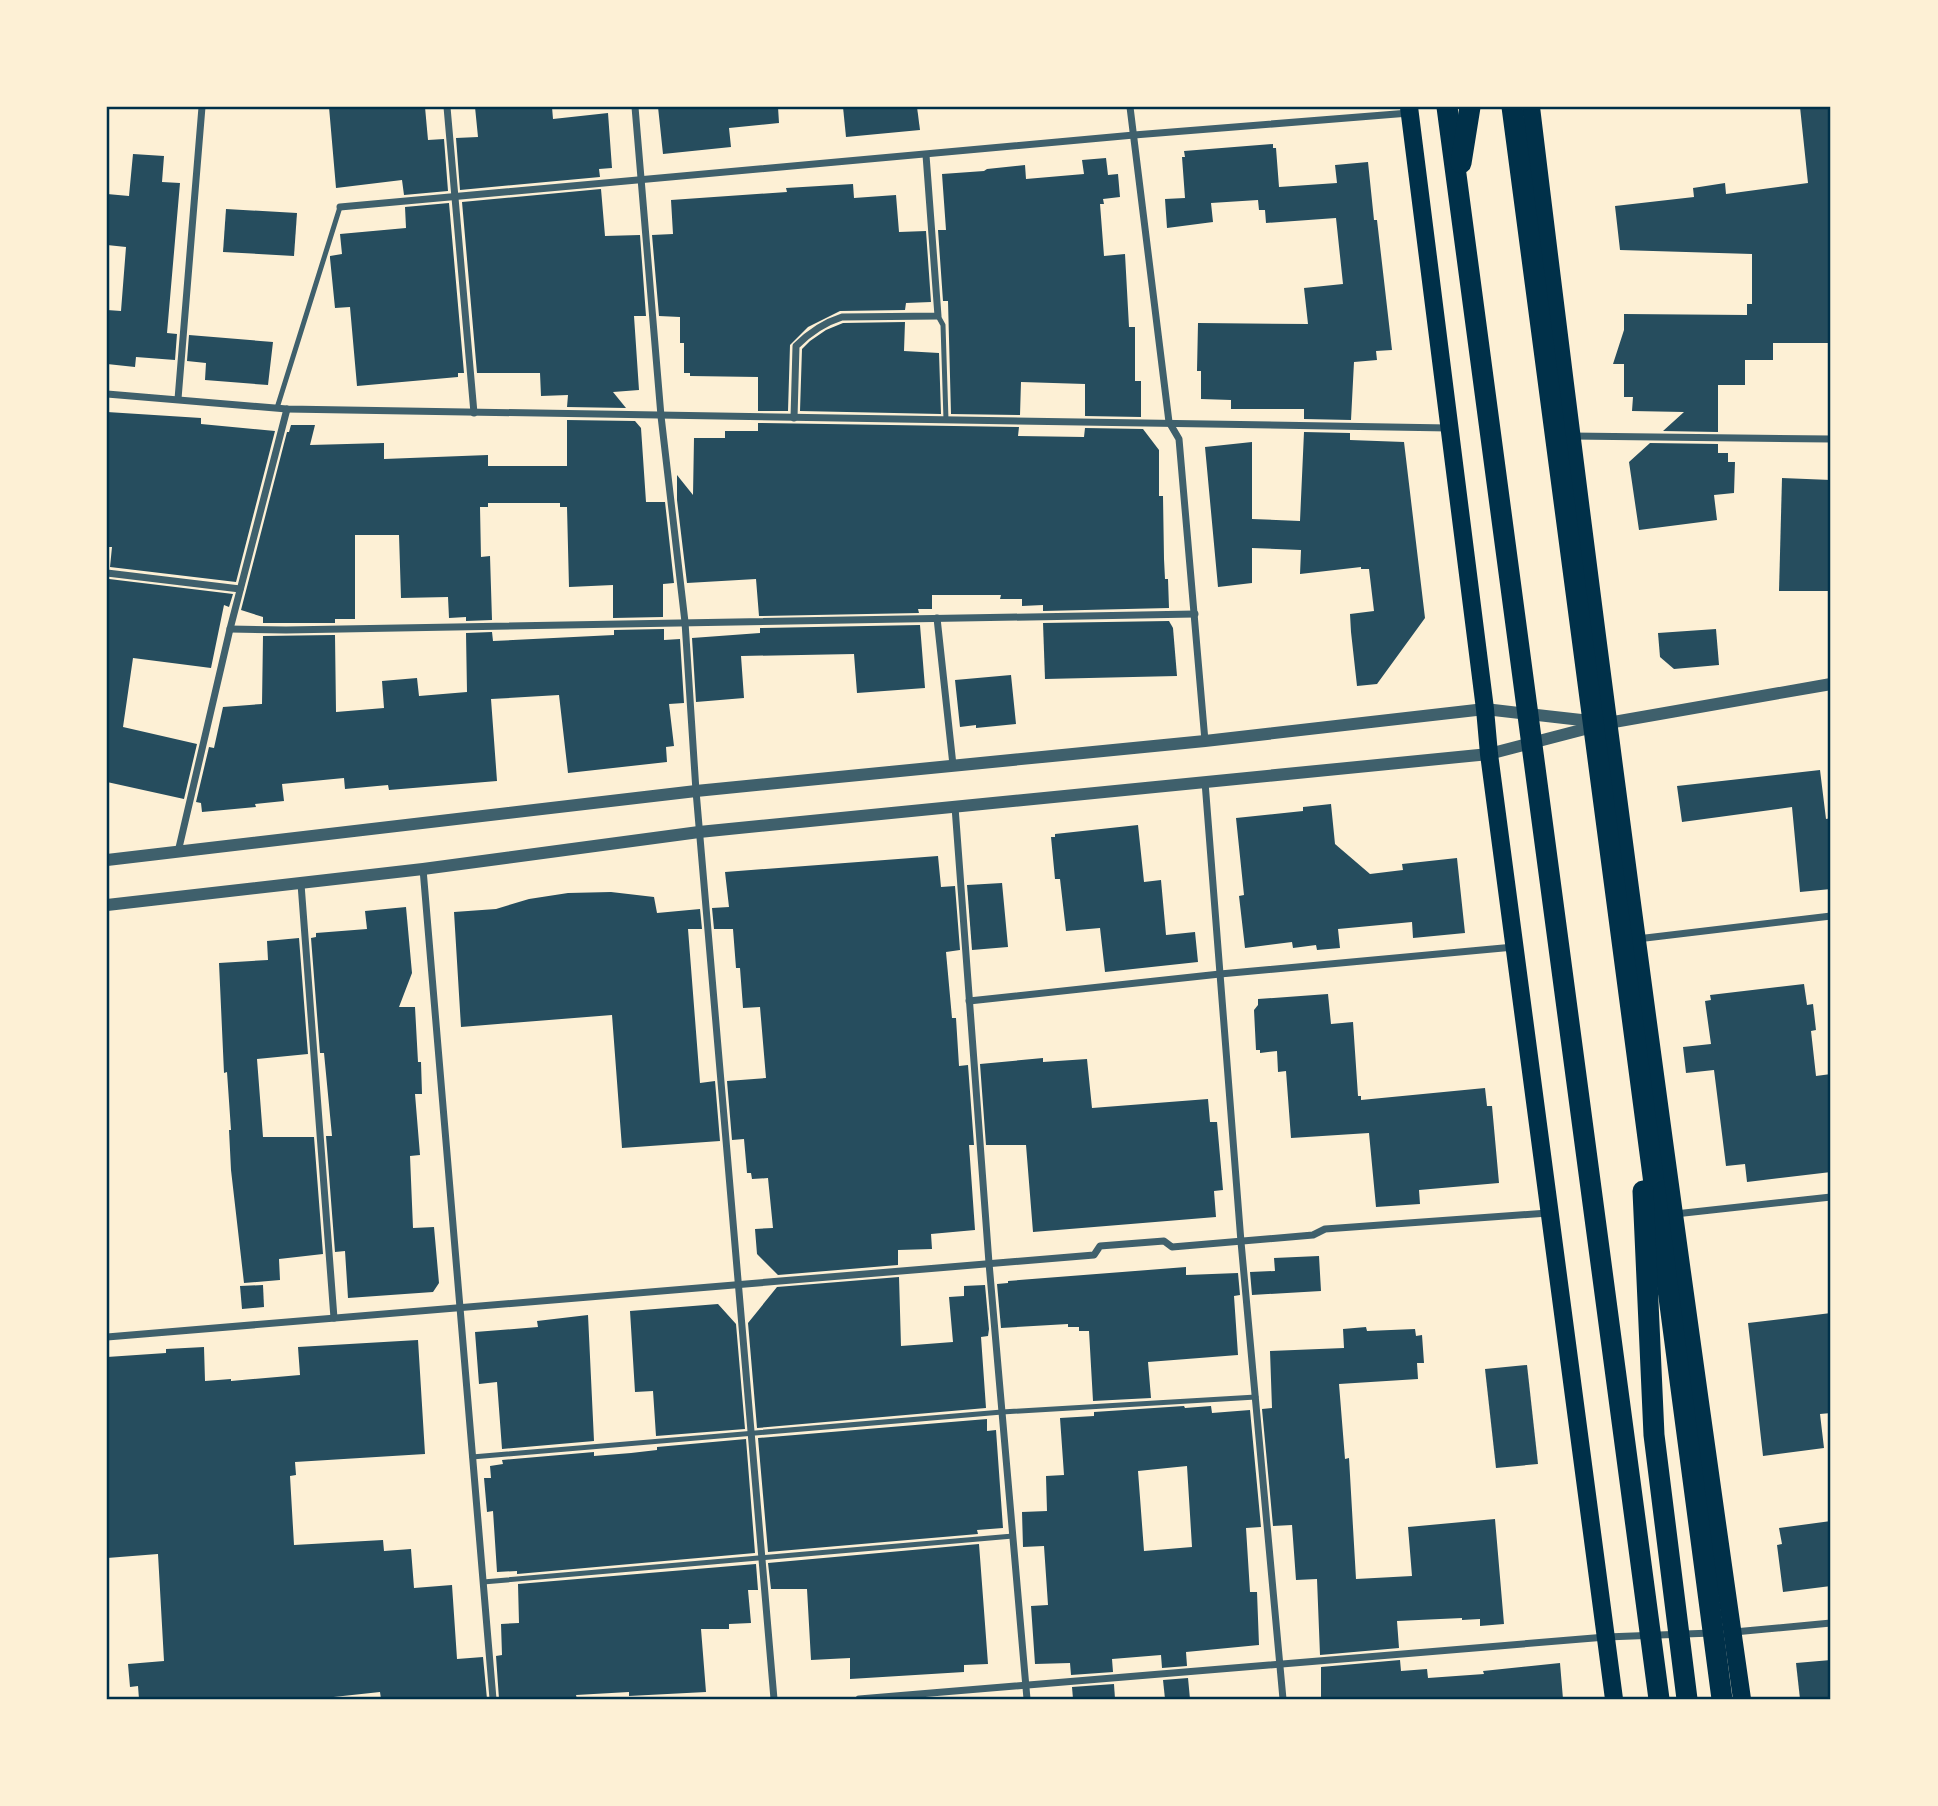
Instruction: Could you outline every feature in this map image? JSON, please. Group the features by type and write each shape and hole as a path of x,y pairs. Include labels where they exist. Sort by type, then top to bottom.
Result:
{"highway":[{"path":"1447,107 1659,1699"},
{"path":"1457,185 1470,107"},
{"path":"1512,107 1723,1699"},
{"path":"1628,874 1654,1435 1687,1699"}],"main road":[{"path":"1531,107 1636,939 1742,1699"},
{"path":"1409,110 1489,754 1614,1699"}],"street":[{"path":"178,399 202,107"},
{"path":"447,107 474,413"},
{"path":"635,107 661,416 685,622 699,832 774,1699"},
{"path":"1130,107 1169,422 1179,439 1205,740"},
{"path":"340,207 1409,110"},
{"path":"793,418 796,346 812,331 842,317 938,316 926,155"},
{"path":"107,394 287,409 1450,428"},
{"path":"178,852 229,629 287,409"},
{"path":"1571,436 1831,439"},
{"path":"107,573 240,589"},
{"path":"229,629 1195,614"},
{"path":"937,618 953,765"},
{"path":"107,905 423,869 699,832 1489,754 1608,723 1831,684"},
{"path":"107,860 696,791 1485,709 1608,723"},
{"path":"1205,782 1241,1242 1283,1699"},
{"path":"955,807 989,1263 1027,1699"},
{"path":"423,869 492,1699"},
{"path":"300,884 334,1318"},
{"path":"1636,939 1831,916"},
{"path":"969,1001 1220,974 1515,947"},
{"path":"1674,1215 1831,1197"},
{"path":"107,1337 1094,1255 1100,1246 1164,1241 1172,1247 1241,1242 1312,1235 1325,1229 1549,1213"},
{"path":"859,1699 1606,1637 1732,1632 1831,1623"}],"lane":[{"path":"277,408 340,207"},
{"path":"938,316 943,324 946,420"},
{"path":"472,1457 1002,1412 1256,1397"},
{"path":"483,1582 1013,1536"}],"building":[{"path":"329,107 425,107 428,140 444,139 448,191 404,195 402,180 336,188"},
{"path":"475,107 552,107 553,119 608,113 612,168 599,169 600,177 460,190 456,138 478,137"},
{"path":"658,107 778,107 779,123 729,128 731,147 663,154"},
{"path":"843,107 917,107 920,130 846,137"},
{"path":"1800,107 1830,107 1831,313 1828,313 1828,343 1773,343 1773,360 1745,360 1745,385 1718,385 1718,432 1663,431 1684,412 1632,411 1633,397 1624,397 1624,364 1613,364 1624,330 1624,314 1747,315 1747,304 1752,304 1752,254 1620,250 1615,206 1694,197 1693,188 1725,183 1726,194 1808,183"},
{"path":"1273,144 1273,148 1276,148 1279,187 1337,183 1335,165 1368,162 1392,350 1376,351 1377,360 1354,362 1351,420 1304,419 1304,409 1231,409 1231,400 1201,399 1201,371 1197,371 1198,323 1308,324 1304,288 1343,284 1336,218 1266,223 1265,210 1259,210 1258,200 1211,203 1213,222 1167,228 1165,199 1185,198 1182,157 1185,157 1184,151"},
{"path":"133,154 164,156 162,182 180,183 167,333 177,334 175,360 136,357 135,367 107,364 107,310 121,311 126,247 107,245 107,194 129,196"},
{"path":"1106,158 1108,175 1118,174 1120,197 1103,199 1104,204 1100,204 1104,256 1125,254 1129,327 1135,327 1135,381 1141,381 1141,417 1085,416 1085,384 1021,382 1020,415 951,414 948,301 943,301 938,230 946,230 942,174 1025,165 1026,179 1084,174 1082,160"},
{"path":"853,184 854,198 896,195 899,232 926,231 931,302 906,303 905,310 840,311 808,327 790,345 788,411 758,411 758,377 690,376 690,373 684,373 684,343 680,343 680,317 659,316 652,235 673,234 671,200 787,192 786,188"},
{"path":"601,189 605,236 640,235 646,316 634,316 639,390 613,392 626,408 567,407 568,395 541,396 540,373 477,373 462,202"},
{"path":"449,203 464,373 458,373 458,377 357,386 350,307 335,308 330,256 342,254 340,234 406,228 405,207"},
{"path":"226,209 297,213 294,256 223,252"},
{"path":"905,322 904,351 939,353 941,414 800,411 802,349 810,341 843,323"},
{"path":"189,335 273,342 268,385 205,380 206,363 187,361"},
{"path":"107,412 201,418 201,424 275,431 236,582 110,567 112,547 107,547"},
{"path":"567,420 635,421 641,428 646,502 665,502 674,583 663,584 663,617 613,618 613,585 569,587 567,507 560,507 560,503 488,503 488,507 480,507 481,557 490,556 492,620 466,621 466,617 449,618 448,597 401,598 399,535 355,535 355,619 335,619 335,623 263,623 263,617 241,610 291,425 315,425 310,445 384,443 384,459 488,455 488,466 567,466"},
{"path":"758,423 1019,427 1018,436 1084,437 1085,428 1143,429 1159,450 1159,496 1163,496 1165,579 1168,579 1169,608 1043,611 1043,605 1022,606 1022,599 1000,599 1001,595 932,595 932,609 918,609 919,613 759,616 756,579 687,583 677,500 677,475 693,495 694,438 725,438 725,431 758,431"},
{"path":"1304,432 1350,433 1350,440 1404,442 1425,618 1377,684 1357,686 1351,632 1350,614 1374,611 1369,569 1361,567 1300,574 1301,550 1252,548 1252,583 1218,587 1205,447 1252,442 1252,519 1300,521"},
{"path":"1650,443 1718,444 1718,453 1728,453 1728,462 1735,462 1734,493 1714,495 1717,520 1639,530 1629,462"},
{"path":"1782,478 1831,480 1831,591 1779,591"},
{"path":"109,579 233,594 229,607 224,605 211,668 133,658 123,727 197,744 184,799 107,782"},
{"path":"1169,621 1173,628 1177,676 1045,679 1043,623"},
{"path":"920,625 925,688 857,693 854,654 741,656 744,698 696,702 692,638 760,633 760,628"},
{"path":"664,629 664,640 680,639 684,703 669,704 674,746 666,747 667,762 568,773 559,695 491,699 497,781 389,790 388,785 345,789 344,778 282,784 284,801 255,804 256,807 202,812 201,803 196,802 209,747 214,748 223,707 262,704 263,636 335,635 336,712 384,708 382,681 417,678 419,696 467,692 466,633 492,632 493,641 614,635 614,630"},
{"path":"1716,629 1719,665 1674,669 1660,657 1658,633"},
{"path":"1011,675 1016,724 960,727 955,680"},
{"path":"1820,770 1826,819 1831,818 1831,889 1800,892 1792,807 1682,822 1677,786"},
{"path":"1331,804 1335,844 1370,874 1403,870 1402,864 1457,858 1465,933 1413,938 1412,922 1338,929 1340,948 1317,950 1316,945 1293,948 1292,942 1245,948 1239,896 1244,895 1236,818 1303,811 1303,807"},
{"path":"1138,825 1144,882 1161,880 1166,935 1195,932 1198,962 1105,972 1100,928 1066,931 1060,879 1055,879 1051,837 1055,837 1055,834"},
{"path":"938,856 941,887 955,886 960,950 946,952 952,1018 956,1018 959,1066 968,1065 974,1145 969,1145 975,1230 931,1234 932,1249 898,1250 898,1265 778,1275 757,1254 755,1229 773,1228 768,1178 752,1179 751,1173 747,1173 744,1139 732,1140 727,1081 766,1078 760,1007 743,1008 733,929 714,929 712,908 729,907 725,872"},
{"path":"1002,883 1008,947 972,950 967,885"},
{"path":"611,892 654,897 657,913 700,909 702,929 688,929 700,1083 715,1081 720,1141 622,1148 612,1015 461,1027 454,912 496,909 529,899 568,893"},
{"path":"406,907 412,973 399,1007 415,1007 422,1094 415,1094 420,1155 410,1156 413,1228 434,1227 439,1283 433,1292 348,1298 345,1251 335,1252 326,1136 332,1136 324,1053 320,1053 311,938 316,937 316,933 367,929 365,911"},
{"path":"299,938 308,1054 257,1059 263,1137 314,1137 323,1254 279,1259 280,1280 244,1283 231,1170 231,1130 227,1072 224,1073 219,963 268,960 267,941"},
{"path":"1804,984 1807,1005 1813,1004 1816,1030 1811,1031 1816,1076 1831,1074 1831,1172 1747,1182 1745,1164 1726,1166 1714,1070 1686,1073 1683,1047 1711,1044 1705,1001 1711,1000 1710,995"},
{"path":"1328,994 1331,1024 1353,1022 1358,1096 1361,1096 1361,1100 1485,1088 1487,1106 1492,1106 1499,1183 1419,1190 1420,1204 1376,1207 1369,1133 1291,1138 1286,1071 1278,1072 1277,1051 1260,1053 1260,1050 1256,1050 1254,1010 1258,999"},
{"path":"1043,1058 1043,1062 1087,1059 1092,1108 1208,1099 1210,1122 1217,1122 1223,1190 1214,1191 1216,1217 1033,1232 1026,1145 986,1145 980,1064"},
{"path":"1319,1256 1321,1291 1252,1295 1250,1272 1275,1271 1274,1258"},
{"path":"1186,1267 1186,1275 1238,1273 1240,1295 1234,1296 1238,1355 1148,1362 1151,1398 1093,1401 1089,1331 1079,1331 1079,1327 1068,1327 1068,1324 1001,1328 997,1284"},
{"path":"899,1277 901,1346 953,1342 949,1297 964,1296 964,1286 985,1285 989,1329 988,1336 981,1337 986,1408 757,1428 748,1323 777,1287"},
{"path":"263,1285 264,1307 242,1309 240,1286"},
{"path":"718,1304 736,1324 745,1429 656,1436 653,1391 635,1392 630,1311"},
{"path":"1831,1313 1831,1413 1820,1414 1824,1448 1763,1456 1748,1323"},
{"path":"588,1315 594,1441 502,1449 497,1382 479,1384 475,1332 538,1327 537,1321"},
{"path":"1366,1327 1367,1331 1415,1329 1416,1336 1422,1335 1424,1363 1417,1363 1418,1379 1339,1384 1345,1459 1349,1458 1356,1579 1412,1576 1408,1527 1495,1519 1504,1624 1480,1626 1480,1619 1462,1618 1397,1621 1399,1648 1320,1655 1317,1579 1296,1580 1292,1525 1273,1526 1262,1409 1272,1408 1270,1351 1344,1348 1343,1329"},
{"path":"418,1340 425,1454 295,1462 296,1475 290,1476 294,1545 383,1540 384,1551 411,1549 414,1588 452,1585 457,1659 483,1657 487,1699 381,1699 380,1692 315,1699 139,1699 138,1686 130,1687 128,1664 164,1661 158,1554 107,1558 107,1357 204,1347 205,1381 231,1381 300,1375 298,1347"},
{"path":"1527,1365 1538,1464 1496,1468 1485,1369"},
{"path":"1184,1406 1211,1406 1212,1413 1250,1410 1261,1527 1246,1528 1250,1592 1257,1592 1259,1645 1186,1652 1187,1666 1162,1668 1161,1655 1112,1659 1113,1672 1071,1675 1070,1663 1035,1664 1031,1606 1048,1605 1044,1546 1023,1547 1022,1512 1047,1511 1046,1476 1064,1475 1060,1418 1094,1416 1094,1412","holes":["1187,1466 1192,1547 1144,1551 1138,1471"]},
{"path":"987,1419 987,1431 996,1430 1003,1528 977,1530 978,1534 768,1552 758,1438"},
{"path":"746,1439 755,1553 517,1574 517,1571 497,1572 493,1511 487,1512 484,1478 491,1478 490,1466 503,1464 502,1460 594,1452 594,1456 631,1453 657,1450 657,1447"},
{"path":"1831,1521 1831,1586 1783,1592 1777,1545 1782,1544 1779,1528"},
{"path":"979,1544 988,1664 964,1665 964,1672 850,1679 850,1658 811,1660 807,1589 771,1589 768,1563"},
{"path":"756,1564 758,1590 748,1590 751,1623 729,1624 729,1629 701,1629 706,1692 629,1696 629,1692 576,1695 577,1699 499,1699 496,1656 502,1655 501,1624 519,1623 518,1584"},
{"path":"1400,1660 1401,1671 1427,1669 1428,1678 1484,1674 1483,1671 1560,1663 1563,1699 1321,1699 1321,1667"},
{"path":"1831,1660 1831,1699 1800,1699 1796,1663"},
{"path":"1188,1678 1190,1699 1165,1699 1163,1680"},
{"path":"1114,1684 1115,1699 1073,1699 1072,1687"}]}
